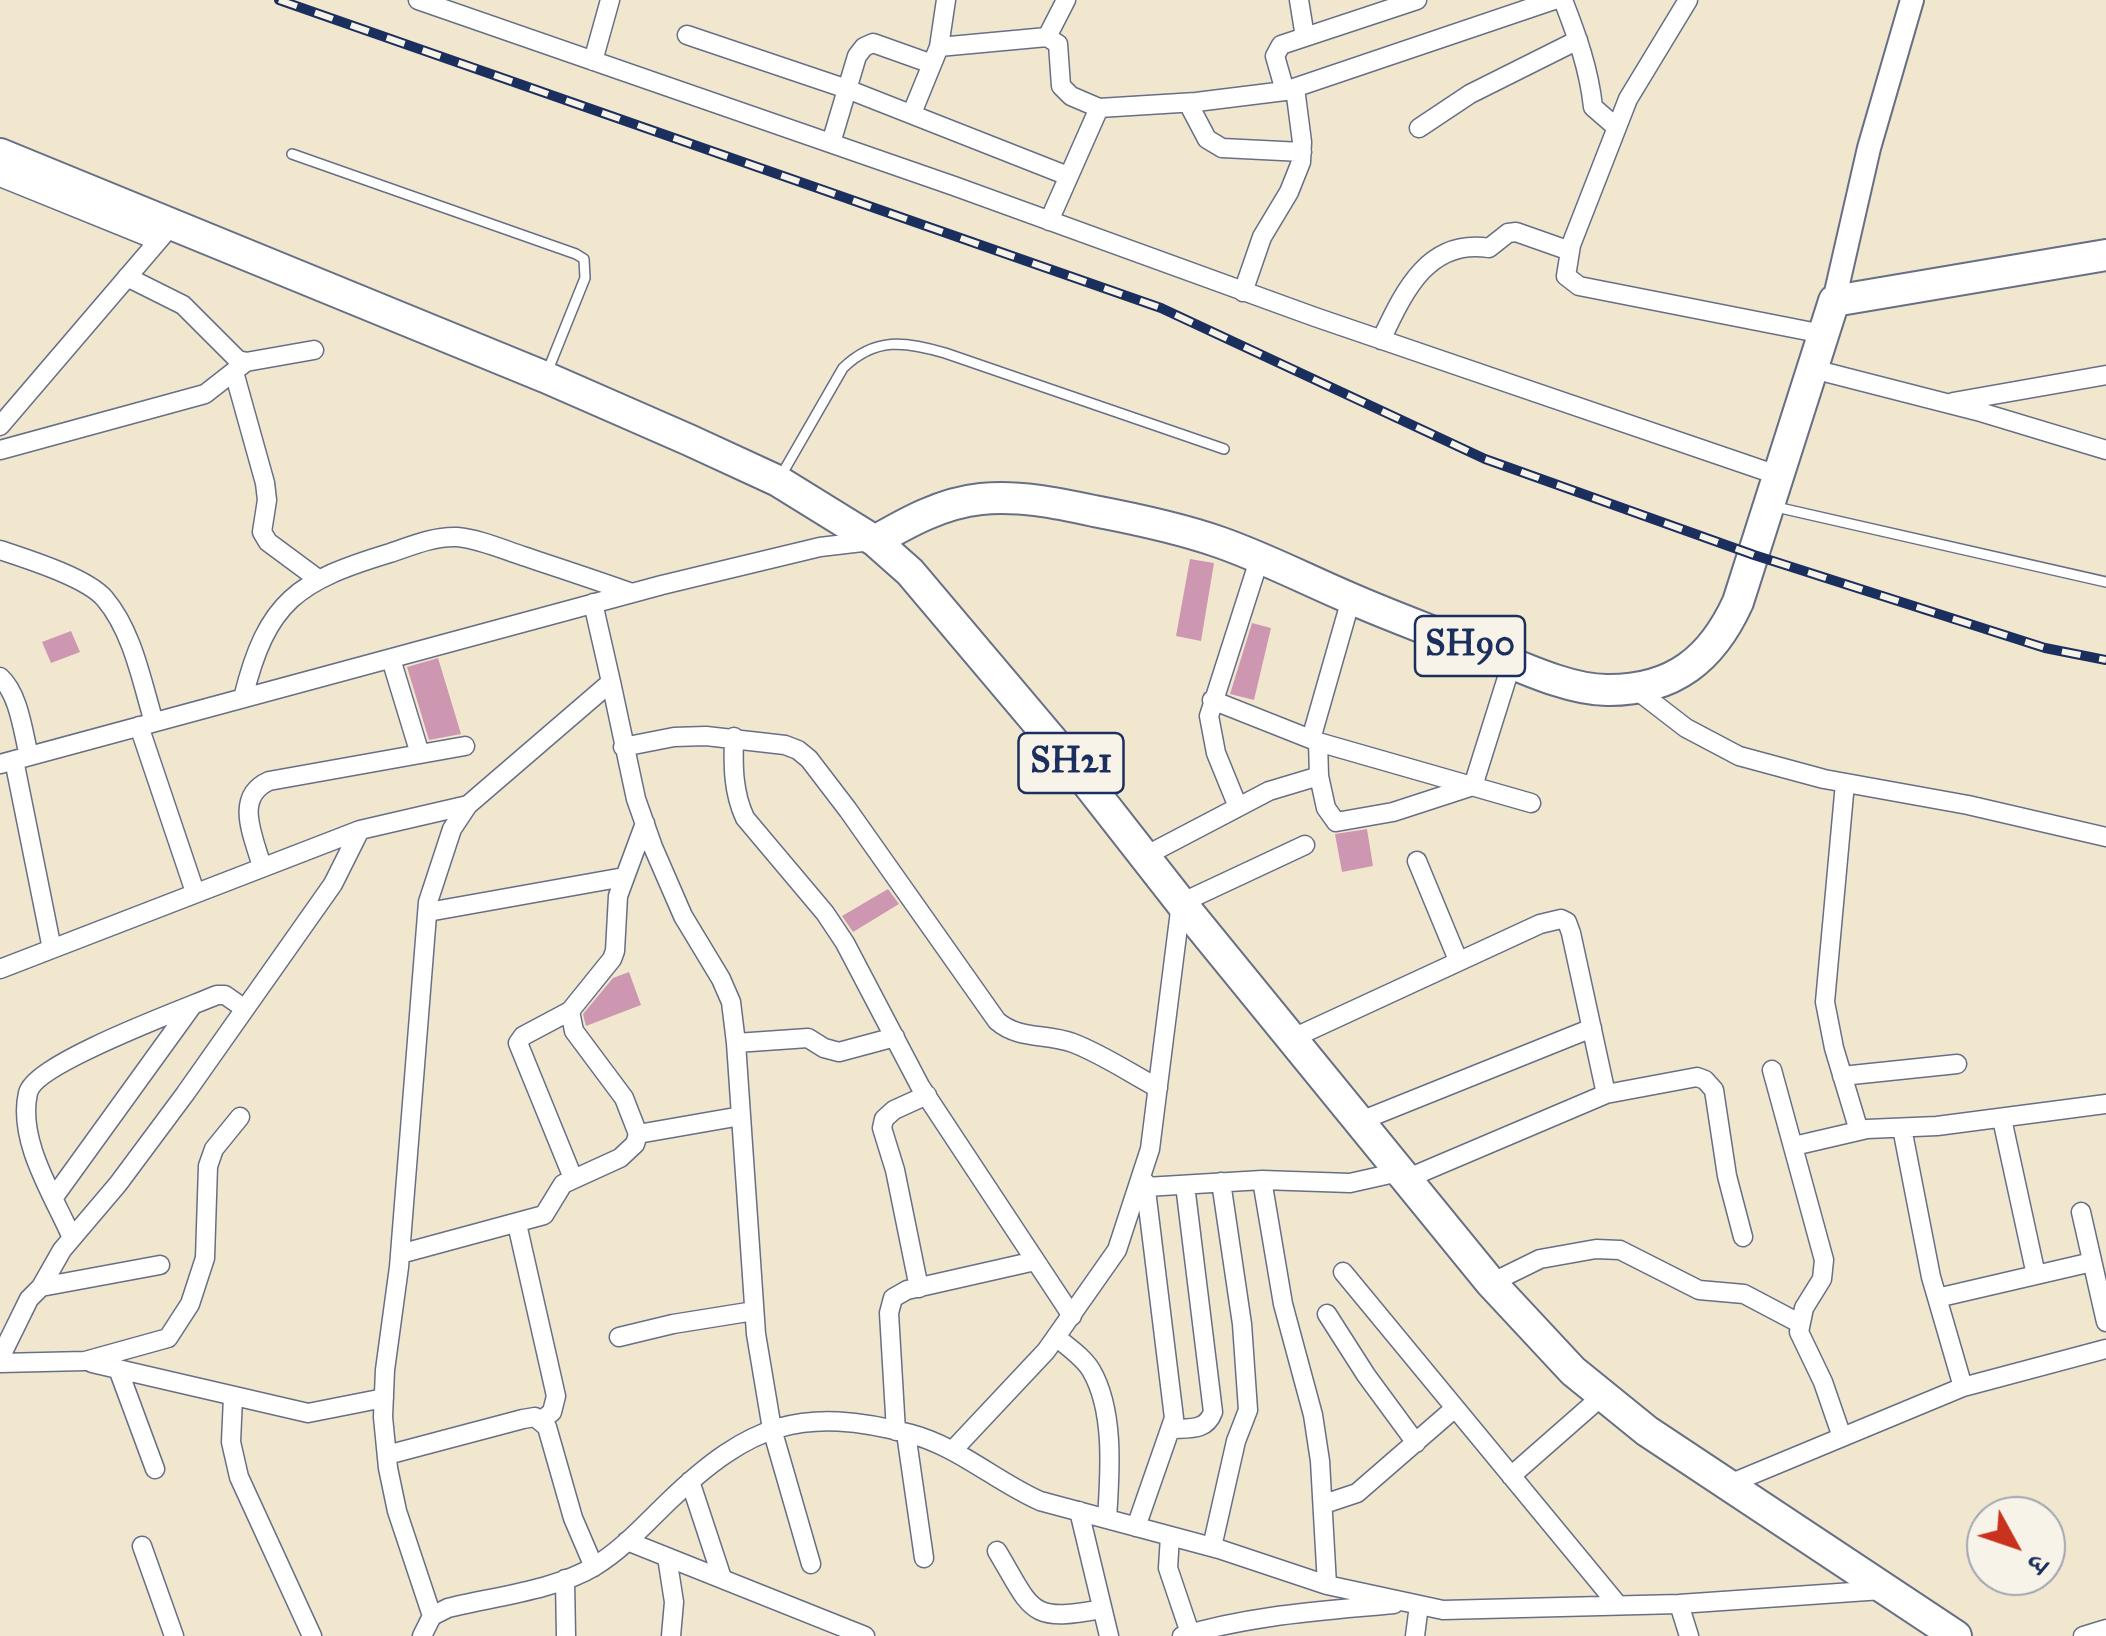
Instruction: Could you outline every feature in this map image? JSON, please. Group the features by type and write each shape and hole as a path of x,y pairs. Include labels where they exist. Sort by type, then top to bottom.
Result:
{"main road":[{"name":"SH21","path":"0,154 164,234 545,378 778,481 876,541 922,585 1402,1176 1540,1339 1601,1397 1726,1486 1886,1590 1925,1625 1956,1636"},
{"path":"1834,302 2106,255"},
{"name":"SH90","path":"876,541 943,507 979,499 1016,498 1148,522 1260,557 1351,599 1577,685 1606,690 1634,688 1686,670 1706,655 1725,631 1738,602 1834,302"}],"street":[{"path":"418,0 1777,476"},
{"path":"593,61 610,0"},
{"path":"912,113 935,55 946,0"},
{"path":"1048,37 1066,0"},
{"path":"1299,0 1304,37"},
{"path":"1243,292 1255,254 1294,180 1302,152 1290,90 1275,56 1281,45 1417,0"},
{"path":"830,143 857,56 873,43 935,55 1048,37 1058,44 1064,91 1099,108 1188,103 1290,90 1554,0"},
{"path":"1562,0 1591,80 1593,108 1616,126"},
{"path":"1688,0 1646,64 1616,126 1570,251 1566,276 1578,286 1823,334"},
{"path":"1834,302 1869,148 1912,0"},
{"path":"687,35 912,113 1068,176"},
{"path":"1419,128 1470,94 1578,40"},
{"path":"1188,103 1208,138 1222,148 1302,152"},
{"path":"1049,222 1099,108"},
{"path":"0,177 164,234 0,426"},
{"path":"1381,340 1415,276 1457,248 1489,248 1508,232 1516,232 1570,251"},
{"path":"127,277 183,305 240,367 265,483 267,500 262,532 268,542 318,579"},
{"path":"0,450 205,394 240,367 314,350"},
{"path":"1813,369 2106,450"},
{"path":"1947,403 2106,376"},
{"path":"244,698 253,659 271,624 291,598 334,570 417,544 454,537 489,544 632,593"},
{"path":"14,760 632,593 820,548 876,541"},
{"path":"0,550 90,587 104,598 119,620 132,654 147,724 195,892"},
{"path":"1238,806 1210,731 1212,700 1260,557"},
{"path":"1351,599 1315,740 1326,808 1336,822 1393,812 1473,786"},
{"path":"593,604 623,747 645,823 669,888 731,1002 754,1312 772,1429 812,1564"},
{"path":"391,659 420,754"},
{"path":"1473,786 1512,662"},
{"path":"0,677 14,699 14,760 52,948"},
{"path":"432,1616 397,1510 387,1455 384,1398 428,912 440,859 452,829 468,805 610,682"},
{"path":"1634,688 1686,728 1726,750 1845,783 1968,805 2106,837"},
{"path":"1212,700 1315,740 1531,803"},
{"path":"623,747 674,737 734,737 786,745 810,758 976,994 1005,1028 1015,1034 1059,1038 1077,1044 1158,1088"},
{"path":"734,737 733,776 745,818 826,912 927,1095 1072,1316"},
{"path":"262,867 249,817 250,794 256,786 465,746"},
{"path":"1145,856 1269,791 1320,776"},
{"path":"1845,783 1825,1002 1859,1131"},
{"path":"0,970 360,830 468,805"},
{"path":"573,1178 518,1043 570,1011 612,959 618,896 645,823"},
{"path":"360,830 333,884 245,1009 118,1184 72,1238 29,1298 0,1360 84,1361 308,1413 384,1398"},
{"path":"954,1450 1056,1337 1117,1250 1144,1179 1150,1149 1181,904 1305,845"},
{"path":"1418,861 1458,960"},
{"path":"428,912 624,878"},
{"path":"1291,1039 1458,960 1540,924 1560,920 1567,922 1606,1094"},
{"path":"72,1238 31,1139 26,1116 30,1086 74,1056 217,995 245,1009"},
{"path":"54,1197 193,1006"},
{"path":"400,1254 544,1215 558,1190 573,1178 620,1158 635,1144 638,1134 624,1098 574,1031 570,1011"},
{"path":"1358,1122 1592,1028"},
{"path":"736,1044 808,1038 839,1052 895,1038"},
{"path":"1842,1076 1958,1064"},
{"path":"1772,1070 1825,1272 1800,1322 1799,1332 1823,1382 1842,1437"},
{"path":"1144,1179 1186,1184 1262,1180 1350,1183 1402,1176 1606,1094 1689,1078 1711,1084 1727,1176 1743,1237"},
{"path":"919,1288 895,1170 882,1128 884,1119 894,1110 927,1095"},
{"path":"1794,1146 1859,1131 2002,1119 2106,1104"},
{"path":"638,1134 740,1116"},
{"path":"84,1361 155,1344 168,1338 183,1320 205,1258 208,1166 214,1150 240,1117"},
{"path":"2002,1119 2036,1275"},
{"path":"1902,1128 1937,1298 1963,1387"},
{"path":"1136,1526 1172,1429 1174,1405 1144,1179"},
{"path":"1262,1180 1283,1304 1313,1416 1324,1504 1327,1584"},
{"path":"1212,1547 1236,1440 1248,1410 1242,1324 1221,1182"},
{"path":"1172,1429 1200,1427 1213,1412 1186,1184"},
{"path":"2081,1212 2106,1322"},
{"path":"517,1224 556,1396 552,1412 542,1420"},
{"path":"1491,1283 1540,1259 1596,1249 1620,1250 1700,1290 1744,1294 1800,1322"},
{"path":"924,1558 901,1432 890,1304 899,1292 1036,1261"},
{"path":"1937,1298 2092,1262"},
{"path":"41,1286 160,1265"},
{"path":"1342,1272 1618,1605"},
{"path":"620,1337 673,1324 754,1312"},
{"path":"1327,1314 1366,1376 1416,1443"},
{"path":"1056,1337 1090,1368 1100,1395 1109,1440 1107,1519"},
{"path":"1726,1486 1963,1387 2106,1348"},
{"path":"118,1370 155,1469"},
{"path":"233,1397 231,1442 239,1477 312,1636"},
{"path":"1511,1476 1601,1397"},
{"path":"1324,1504 1357,1493 1455,1408"},
{"path":"387,1455 523,1419 542,1420 573,1518 594,1567"},
{"path":"422,1636 432,1616 448,1608 565,1579 594,1567 706,1465 740,1444 789,1423 830,1420 901,1432 954,1450 1016,1490 1079,1511 1212,1547 1327,1584 1415,1604 1466,1611 1679,1604 1886,1590"},
{"path":"690,1480 722,1578"},
{"path":"1079,1511 1110,1636"},
{"path":"1170,1536 1168,1568 1188,1635 1268,1616 1415,1604"},
{"path":"627,1541 865,1636"},
{"path":"142,1546 174,1636"},
{"path":"997,1551 1026,1598 1038,1610 1054,1616 1102,1609"},
{"path":"667,1557 674,1602 671,1636"},
{"path":"565,1579 566,1636"},
{"path":"1415,1604 1415,1636"},
{"path":"1679,1604 1690,1636"},
{"path":"817,1636 843,1626"},
{"path":"2083,1636 2106,1629"}],"lane":[{"path":"292,154 584,259 586,278 545,378"},
{"path":"778,481 843,368 856,354 893,341 945,353 1224,450"},
{"path":"1768,506 2106,582"}],"building":[{"path":"1190,559 1214,563 1201,641 1176,636"},
{"path":"1252,623 1271,628 1254,700 1230,694"},
{"path":"71,631 80,652 51,663 42,642"},
{"path":"438,658 461,734 429,740 407,667"},
{"path":"1367,829 1373,866 1342,872 1335,834"},
{"path":"888,889 899,904 853,932 842,916"},
{"path":"629,972 641,1005 586,1026 583,1014 613,978"}],"railway":[{"path":"279,0 1161,308 1485,459 1754,555 2045,648 2106,660"}]}
